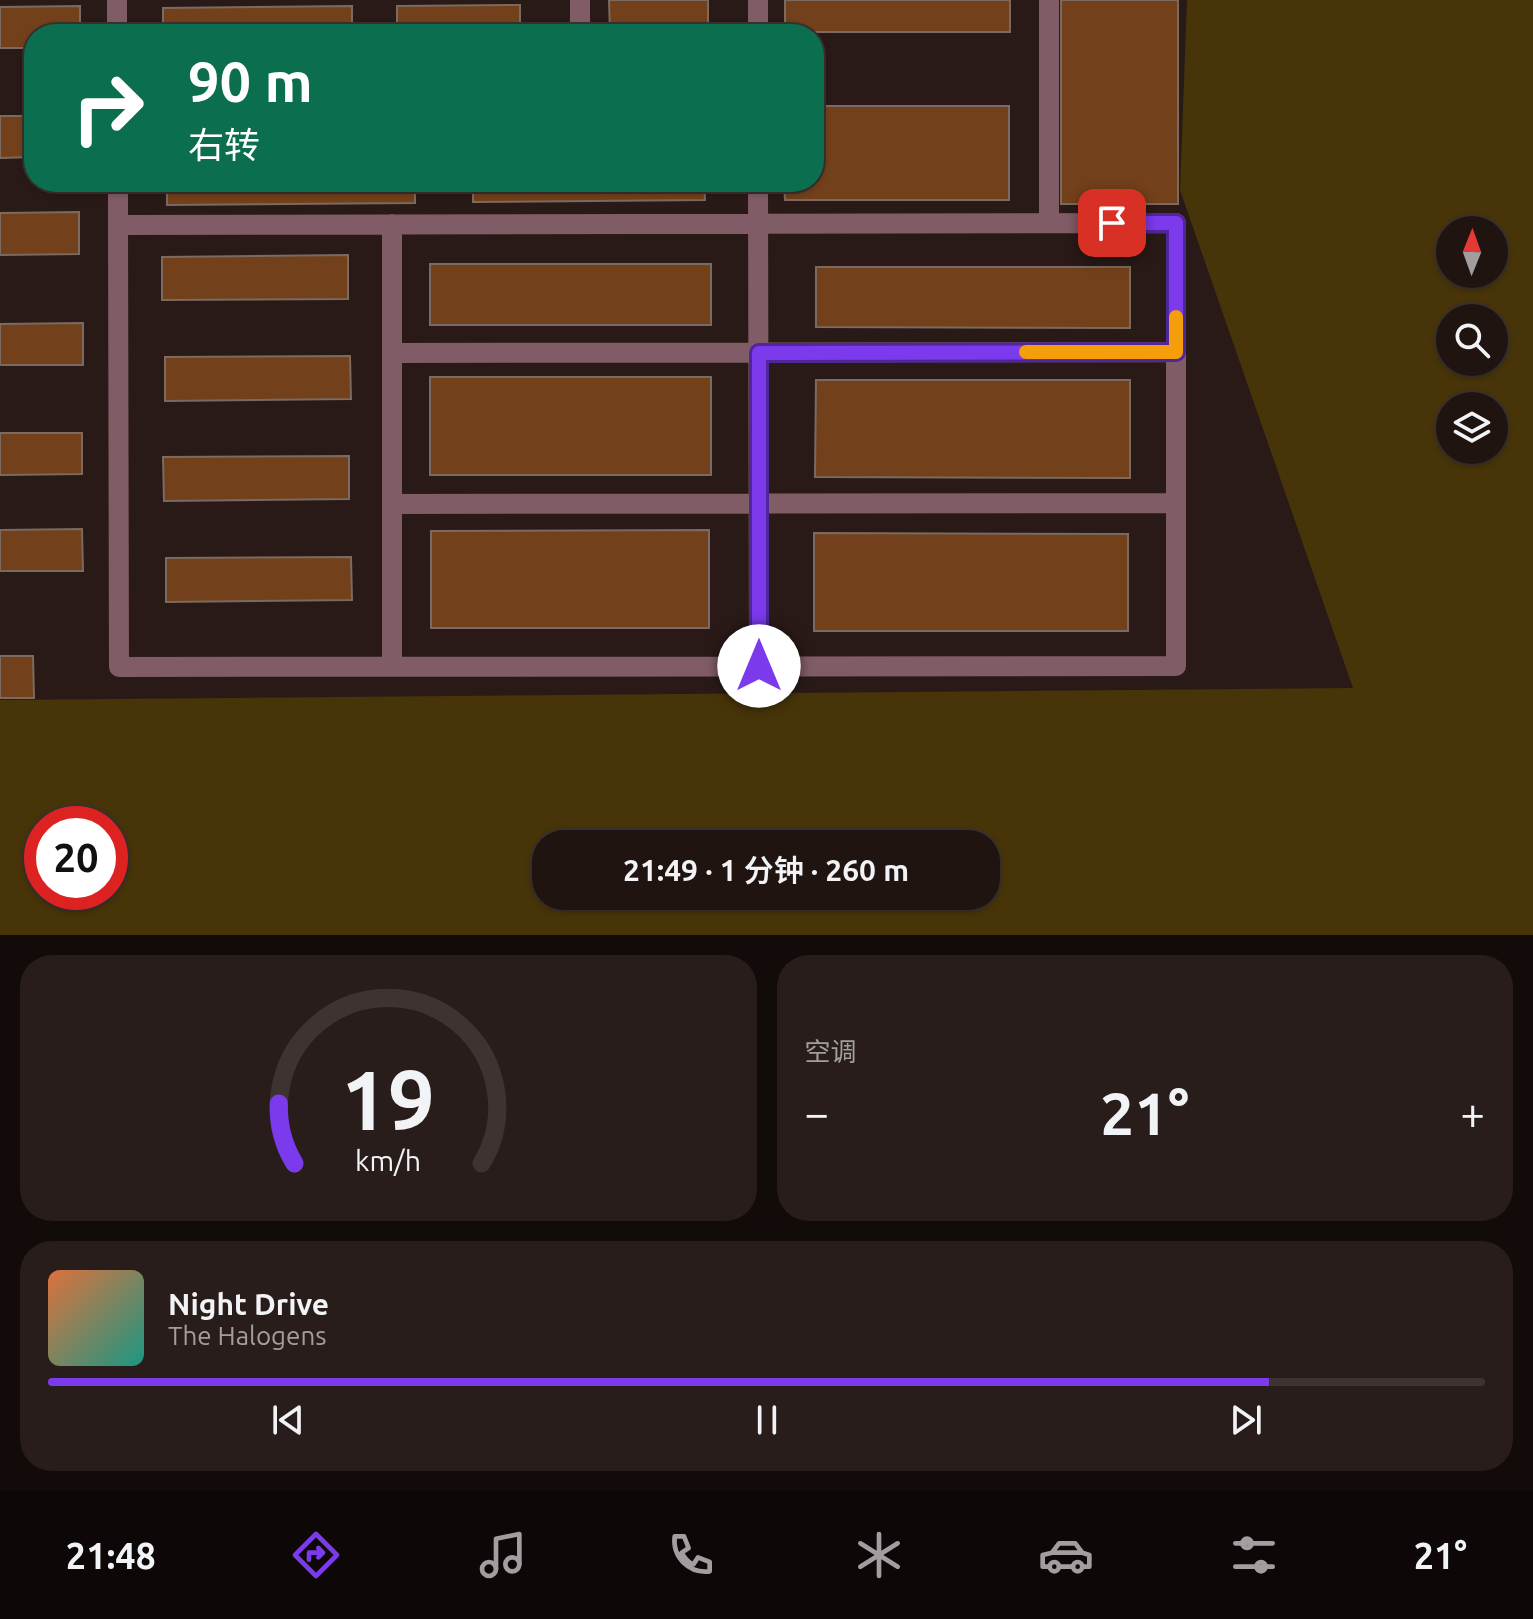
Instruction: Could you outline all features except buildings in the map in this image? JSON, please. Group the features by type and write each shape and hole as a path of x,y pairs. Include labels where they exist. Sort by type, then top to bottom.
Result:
{"lane":[{"path":"117,0 117,24"},
{"path":"580,0 580,24"},
{"path":"758,0 758,24"},
{"path":"1049,0 1049,223"},
{"path":"118,192 118,225 119,667 1176,666 1176,223 118,225"},
{"path":"758,192 759,666"},
{"path":"392,224 392,667"},
{"path":"392,353 1176,352"},
{"path":"392,504 1176,503"}],"shaded area":[{"path":"1187,0 1533,0 1533,935 0,935 0,700 1353,688 1180,190"}],"slow traffic":[{"path":"1026,352 1176,352 1176,317"}],"route":[{"path":"759,666 759,353 1176,352 1176,223 1112,223"}]}
